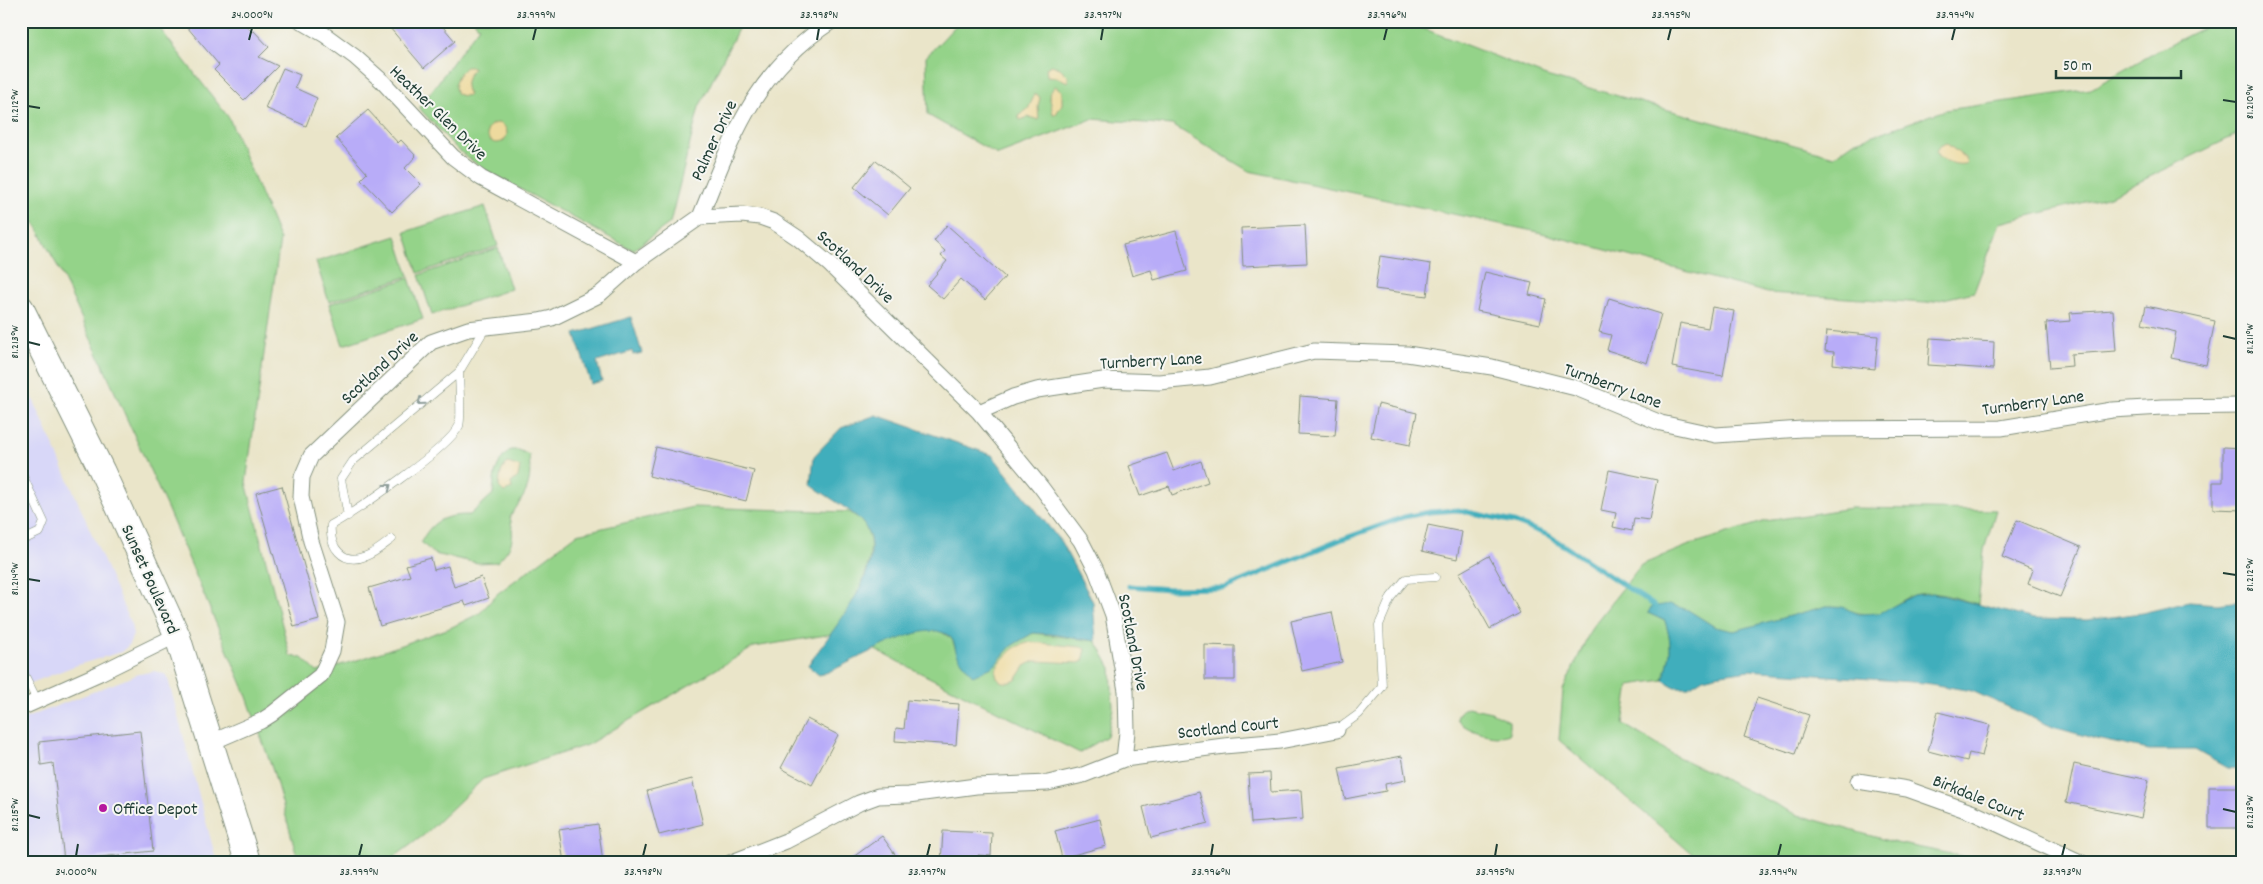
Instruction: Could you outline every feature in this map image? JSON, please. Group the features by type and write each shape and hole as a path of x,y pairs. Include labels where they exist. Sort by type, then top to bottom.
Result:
{"main road":[{"name":"Sunset Boulevard","path":"21,308 102,470 177,636 212,742 248,863"}],"street":[{"name":"Heather Glen Drive","path":"301,21 325,35 355,57 382,82 453,157 481,178 636,262"},
{"name":"Palmer Drive","path":"700,218 743,115 758,92 804,41 832,21"},
{"name":"Scotland Drive","path":"212,742 262,722 321,675 332,651 337,622 310,541 301,497 302,477 311,456 431,342 468,329 552,318 599,295 636,262 700,218 742,215 760,217 774,222 798,238 830,264 979,412 1041,487 1081,540 1107,596 1113,615 1126,691 1127,732 1124,759"},
{"name":"Turnberry Lane","path":"979,412 1013,397 1037,390 1103,380 1159,382 1210,376 1314,351 1408,354 1492,367 1576,388 1661,422 1716,435 1802,429 2001,428 2112,410 2242,406"},
{"path":"21,708 177,636"},
{"name":"Scotland Court","path":"1124,759 1180,751 1280,741 1337,730"},
{"path":"730,863 786,841 859,802 878,796 909,795 976,786 1048,783 1083,775 1124,759"},
{"name":"Birkdale Court","path":"1858,781 1907,789 1974,813 2082,863"}],"lane":[{"path":"348,516 342,479 353,461 459,372 486,326"},
{"path":"392,539 364,557 349,558 339,554 333,546 331,525 348,516 448,440 459,425 459,372"},
{"path":"21,472 44,522 40,532 21,541"},
{"path":"1337,730 1359,714 1382,687 1379,625 1390,597 1406,579 1435,577"},
{"path":"21,668 37,700"},
{"path":"21,858 22,863"}],"shaded area":[{"path":"21,371 131,624 133,635 128,646 121,652 74,666 21,687"},
{"path":"155,671 167,675 217,863 21,863 21,720 139,674"}],"green space":[{"path":"21,21 154,21 229,118 280,240 246,482 290,656 302,658 317,672 450,628 480,613 497,594 577,534 693,507 849,512 862,521 870,540 869,561 854,600 925,631 940,631 952,639 957,653 994,666 1011,646 1033,633 1096,641 1111,668 1113,708 1107,736 1080,753 873,649 832,634 754,647 587,745 483,779 424,835 386,863 299,863 274,774 246,694 168,510 62,275 21,196"},
{"path":"474,21 742,21 699,107 670,223 633,250 483,169 457,149 419,108 479,27"},
{"path":"960,21 1404,21 1546,76 1834,156 1854,142 1946,110 2091,89 2155,52 2217,21 2242,21 2242,132 2110,196 2000,223 1974,292 1926,303 1768,293 1538,232 1249,171 1172,125 1092,119 998,155 928,115 926,57"},
{"path":"485,206 498,246 418,273 405,232"},
{"path":"396,236 409,276 329,302 316,262"},
{"path":"498,248 511,289 432,315 419,275"},
{"path":"409,278 423,319 343,345 329,304"},
{"path":"510,450 519,450 529,455 530,475 527,489 510,517 512,537 509,547 497,562 478,563 434,554 421,542 430,528 447,517 470,515 493,494 496,470 501,460"},
{"path":"1851,508 1996,510 1984,550 1978,604 1946,595 1922,593 1914,595 1880,613 1867,614 1827,606 1734,631 1715,627 1688,610 1648,613 1665,621 1670,644 1668,664 1663,680 1629,685 1623,724 1674,755 1798,815 1896,843 1997,863 1703,863 1559,740 1563,690 1592,627 1641,565 1692,544 1766,521"},
{"path":"1468,707 1491,712 1509,721 1509,734 1503,736 1489,735 1467,728 1457,720 1459,713"}],"sand":[{"path":"1052,65 1060,68 1068,76 1068,82 1056,77 1047,76 1046,68"},
{"path":"466,67 472,67 473,69 466,81 469,95 464,96 457,94 455,82"},
{"path":"1055,86 1062,91 1062,104 1056,114 1053,114 1049,94"},
{"path":"1035,94 1040,98 1038,106 1039,120 1029,117 1020,120 1018,116 1028,109"},
{"path":"497,123 504,126 507,133 504,140 497,143 490,140 487,133 490,126"},
{"path":"1946,143 1965,158 1967,163 1956,164 1938,157 1936,152 1940,146"},
{"path":"508,463 520,467 518,477 511,483 512,489 504,492 499,487 502,471"},
{"path":"1031,642 1086,649 1083,661 1079,663 1035,661 1026,665 1016,680 1009,682 1000,681 996,675 998,665 1015,648"}],"water":[{"path":"631,317 642,353 633,355 632,351 597,362 602,381 591,384 575,334"},
{"path":"876,415 992,455 1061,542 1093,602 1096,641 1033,633 1011,646 994,666 973,676 957,654 952,639 941,632 925,632 907,636 832,671 819,675 808,666 856,596 871,556 870,538 861,521 811,485 814,456 841,428"},
{"path":"1933,593 2034,619 2087,620 2142,613 2189,602 2217,604 2242,601 2242,769 2227,768 2195,750 2149,750 2096,739 2053,727 1972,691 1925,683 1749,670 1703,678 1689,687 1675,687 1663,680 1670,651 1665,621 1648,613 1651,607 1669,604 1688,610 1715,627 1734,631 1827,606 1842,607 1859,614 1880,613 1914,595"}],"building":[{"path":"182,21 242,21 269,47 259,57 278,66 244,100 214,70 219,65"},
{"path":"384,21 438,21 455,41 424,68"},
{"path":"283,68 300,75 295,88 317,98 306,126 265,108"},
{"path":"368,110 398,143 401,140 416,156 405,168 421,184 392,212 361,179 367,173 336,138"},
{"path":"876,160 910,188 888,215 854,187"},
{"path":"947,225 1005,277 985,300 961,279 943,299 927,285 947,261 941,256 945,251 934,241"},
{"path":"1305,225 1307,263 1243,266 1241,228"},
{"path":"1176,231 1187,271 1154,280 1151,270 1132,276 1123,245"},
{"path":"1380,256 1431,264 1427,296 1375,289"},
{"path":"1485,272 1532,283 1529,295 1546,299 1540,324 1477,311"},
{"path":"1609,298 1661,314 1647,363 1607,350 1611,335 1599,332"},
{"path":"2146,306 2215,321 2206,365 2171,358 2176,332 2142,324"},
{"path":"1712,307 1734,311 1723,376 1672,367 1680,323 1708,328"},
{"path":"2113,310 2116,351 2071,354 2072,366 2050,368 2046,323 2071,321 2070,313"},
{"path":"1827,331 1878,336 1875,369 1833,364 1834,352 1825,351"},
{"path":"1930,338 1994,342 1993,369 1928,365"},
{"path":"1300,396 1338,399 1335,436 1298,434"},
{"path":"1378,404 1417,413 1410,445 1371,437"},
{"path":"656,447 754,471 746,501 649,476"},
{"path":"2223,447 2242,448 2242,510 2213,509 2213,482 2223,482"},
{"path":"1167,453 1174,471 1201,461 1208,482 1172,495 1169,486 1140,496 1129,466"},
{"path":"1609,470 1657,480 1649,520 1634,518 1632,531 1613,527 1616,513 1601,510"},
{"path":"282,486 319,620 294,627 256,493"},
{"path":"2017,520 2081,547 2060,597 2028,584 2033,570 2002,557"},
{"path":"1428,525 1462,532 1457,559 1422,551"},
{"path":"1489,556 1520,613 1490,629 1459,573"},
{"path":"431,558 434,570 448,566 454,587 481,577 489,598 466,606 464,601 380,626 369,588 410,576 406,565"},
{"path":"1332,612 1342,662 1302,671 1291,621"},
{"path":"1205,645 1235,646 1235,680 1205,680"},
{"path":"1757,698 1809,715 1795,754 1744,737"},
{"path":"907,700 959,704 956,745 895,741 896,728 904,729"},
{"path":"1938,712 1990,725 1982,756 1969,753 1967,761 1928,751"},
{"path":"807,719 838,735 812,785 781,768"},
{"name":"Office Depot","path":"140,731 153,851 64,861 53,763 41,765 39,742"},
{"path":"1402,756 1406,780 1385,784 1386,791 1345,799 1339,768"},
{"path":"2074,764 2149,780 2141,818 2066,802"},
{"path":"1270,773 1271,792 1301,790 1303,819 1251,823 1248,774"},
{"path":"692,779 703,824 659,835 647,791"},
{"path":"2209,787 2242,787 2242,828 2209,828"},
{"path":"1199,792 1208,823 1151,838 1143,807"},
{"path":"1100,819 1106,846 1062,858 1055,831"},
{"path":"598,824 603,863 564,863 559,830"},
{"path":"943,831 992,833 991,856 978,855 978,863 941,863"},
{"path":"882,836 901,863 845,863"}],"waterway":[{"path":"1129,586 1169,589 1225,588 1340,540 1404,517 1430,512 1458,510 1514,522 1548,535 1655,606"}],"place":[{"name":"Office Depot","path":"103,808"}]}
